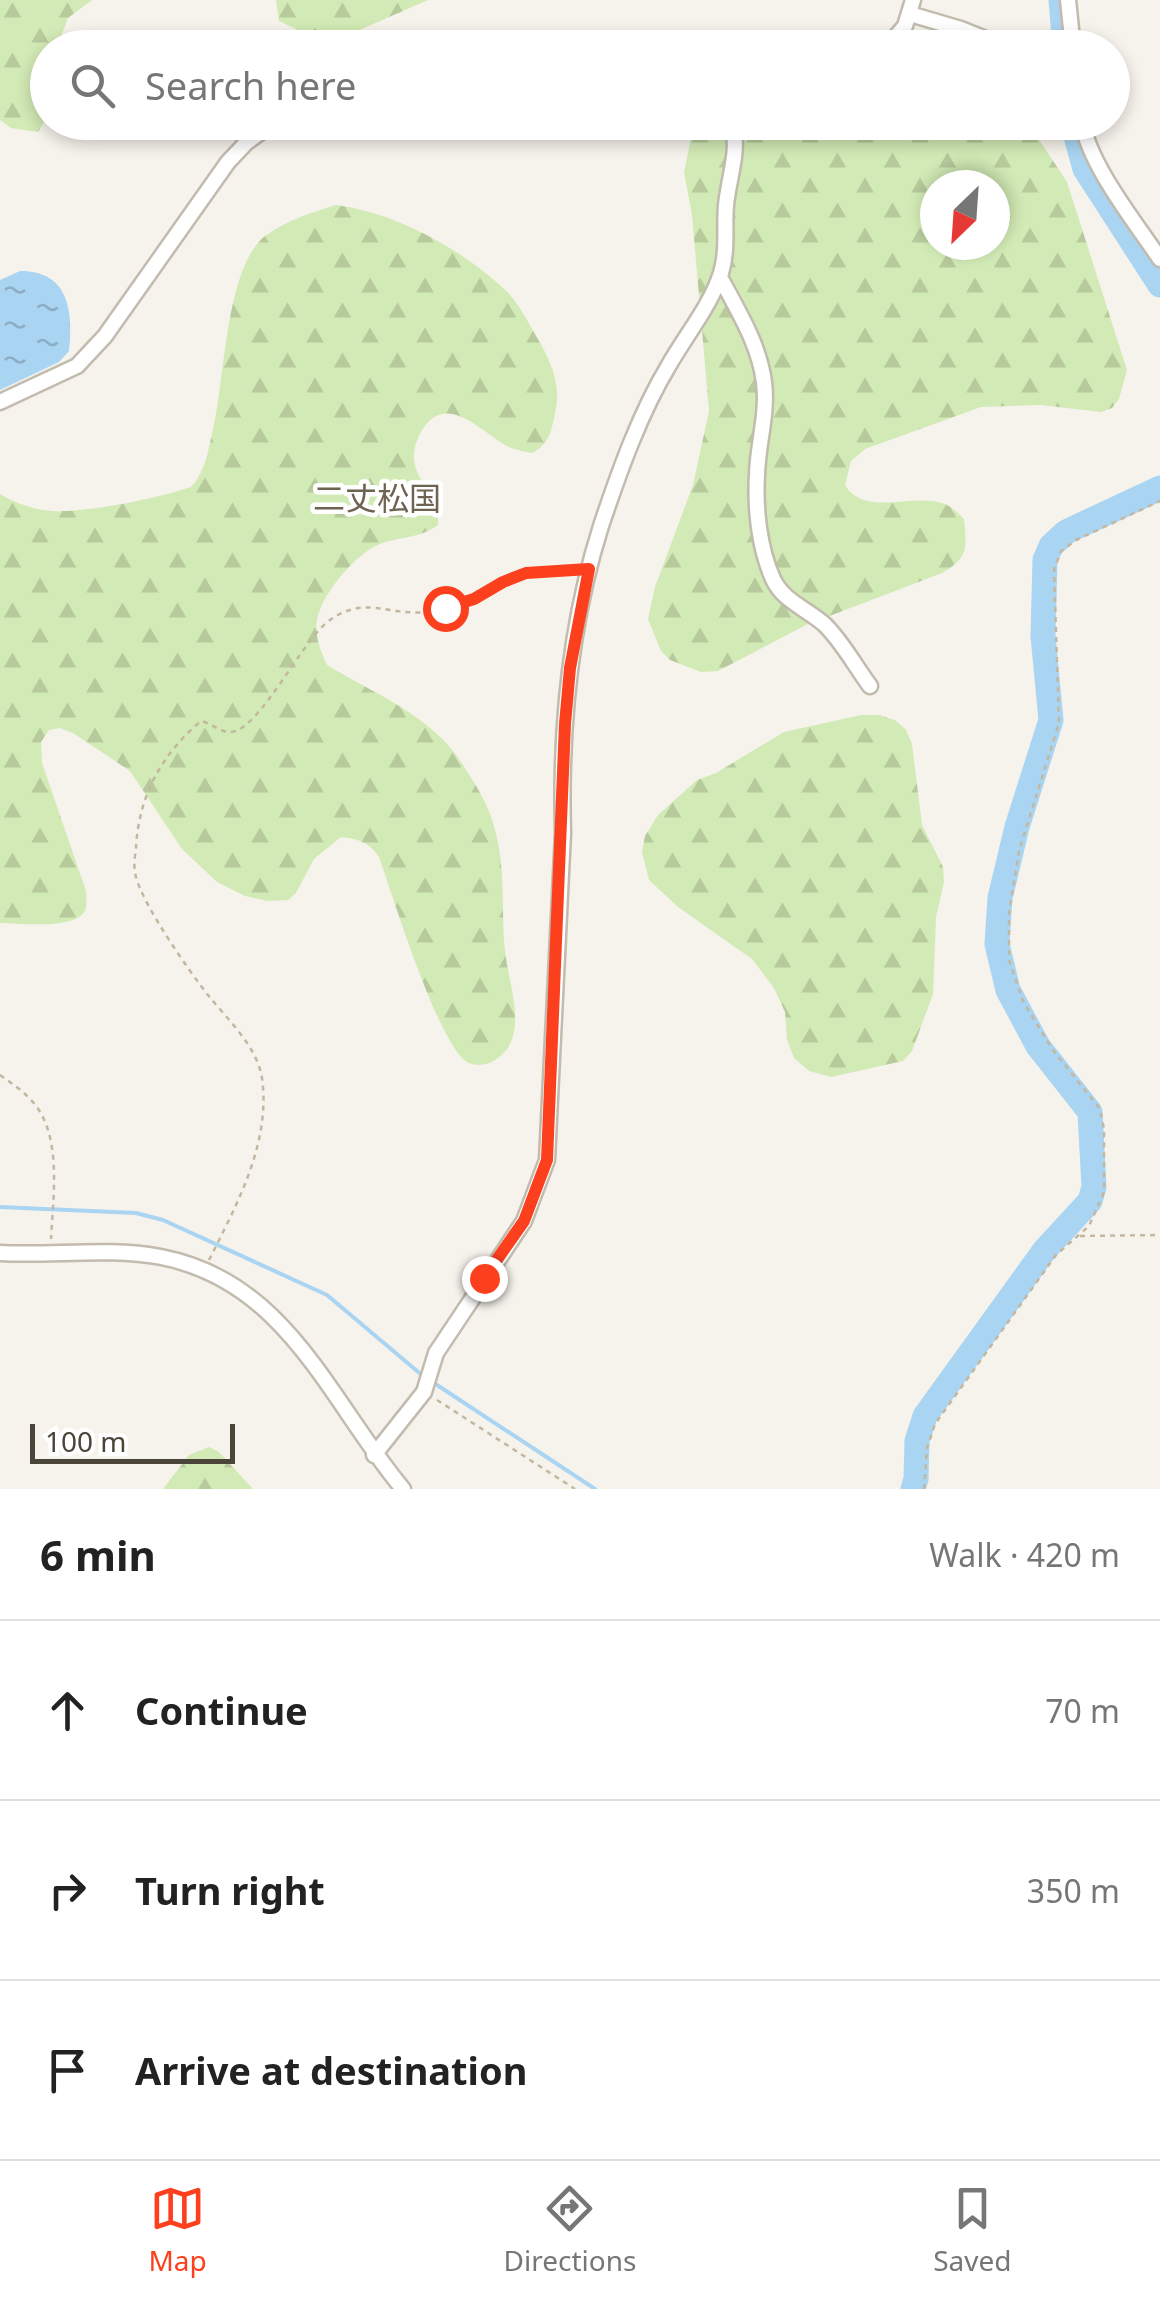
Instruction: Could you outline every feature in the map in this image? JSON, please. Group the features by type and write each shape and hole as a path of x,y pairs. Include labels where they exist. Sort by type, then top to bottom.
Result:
{"street":[{"path":"1068,0 1071,30"},
{"path":"901,30 911,7 963,30"},
{"path":"0,402 77,366 105,336 228,162 251,140"},
{"path":"374,1455 424,1392 436,1353 524,1221 547,1160 570,668 602,524 666,368 720,277 726,206 736,153 734,140"},
{"path":"1086,140 1160,259"},
{"path":"720,277 752,338 764,379 766,414 757,473 765,559 775,584 794,604 824,625 870,686"},
{"path":"0,1253 160,1257 235,1286 304,1350 332,1385 374,1455 403,1489"}],"path":[{"path":"924,1489 935,1424 1056,1256 1089,1226 1104,1192 1104,1129 1100,1110 1052,1049 1023,1001 1009,960 1009,914 1019,851 1059,723 1054,570 1057,561 1061,551 1076,540 1160,501"},
{"path":"204,1271 235,1208 258,1145 262,1080 242,1038 172,944 136,878 136,834 153,779 165,758 201,722 231,732 248,727 312,634 332,618 353,608 372,606 408,612 435,610 474,599 526,573 589,569"},
{"path":"0,1075 34,1102 50,1138 53,1165 48,1255"},
{"path":"1079,1236 1160,1235"},
{"path":"424,1392 575,1489"}],"green space":[{"path":"0,0 92,0 68,18 63,30 30,30 30,131 11,128 0,120"},
{"path":"276,0 428,0 360,30 298,30 279,21"},
{"path":"691,140 1039,140 1067,182 1127,370 1119,399 1112,408 1101,412 1041,405 981,407 865,449 851,461 845,485 854,495 877,502 933,501 945,504 964,519 965,545 957,562 942,573 806,625 718,671 701,672 670,660 661,651 648,619 655,587 693,485 709,411 692,215 684,172"},
{"path":"336,205 402,223 445,245 484,272 520,309 555,380 557,399 552,428 543,445 532,453 509,447 465,418 442,414 432,419 418,437 414,460 436,504 438,525 424,533 380,544 361,556 332,587 316,626 327,665 434,731 461,762 489,812 501,860 505,951 515,1022 508,1048 485,1064 469,1063 445,1031 418,969 379,857 371,848 358,840 341,837 314,859 296,893 288,900 245,896 217,882 182,849 130,771 60,728 49,730 41,742 42,763 86,891 86,908 73,920 61,923 0,923 0,494 32,508 67,511 122,504 191,487 208,452 234,298 252,252 265,236 282,226"},
{"path":"861,715 895,720 906,730 912,744 922,825 943,867 944,882 936,917 933,994 912,1051 903,1061 831,1077 809,1071 794,1058 787,1040 785,1012 774,988 752,959 678,907 649,880 642,852 645,836 658,815 697,780 716,773 784,732"},
{"path":"209,1447 219,1452 253,1489 163,1489 189,1455"}],"water":[{"path":"20,271 49,278 58,286 68,308 69,351 59,362 0,390 0,280"}],"waterway":[{"path":"1061,0 1064,30"},
{"path":"1077,140 1085,169 1160,285"},
{"path":"913,1489 917,1441 925,1416 1044,1251 1090,1201 1094,1187 1090,1112 1038,1046 1008,990 997,944 1000,898 1017,827 1051,720 1043,636 1045,560 1051,546 1066,532 1160,488"},
{"path":"0,1207 136,1213 163,1220 327,1295 423,1376"},
{"path":"431,1381 595,1489"}],"district":[{"name":"二丈松国","path":"377,499"}],"route":[{"path":"445,608 474,599 526,573 589,569 570,668 565,724 547,1160 524,1221 484,1278"}]}
